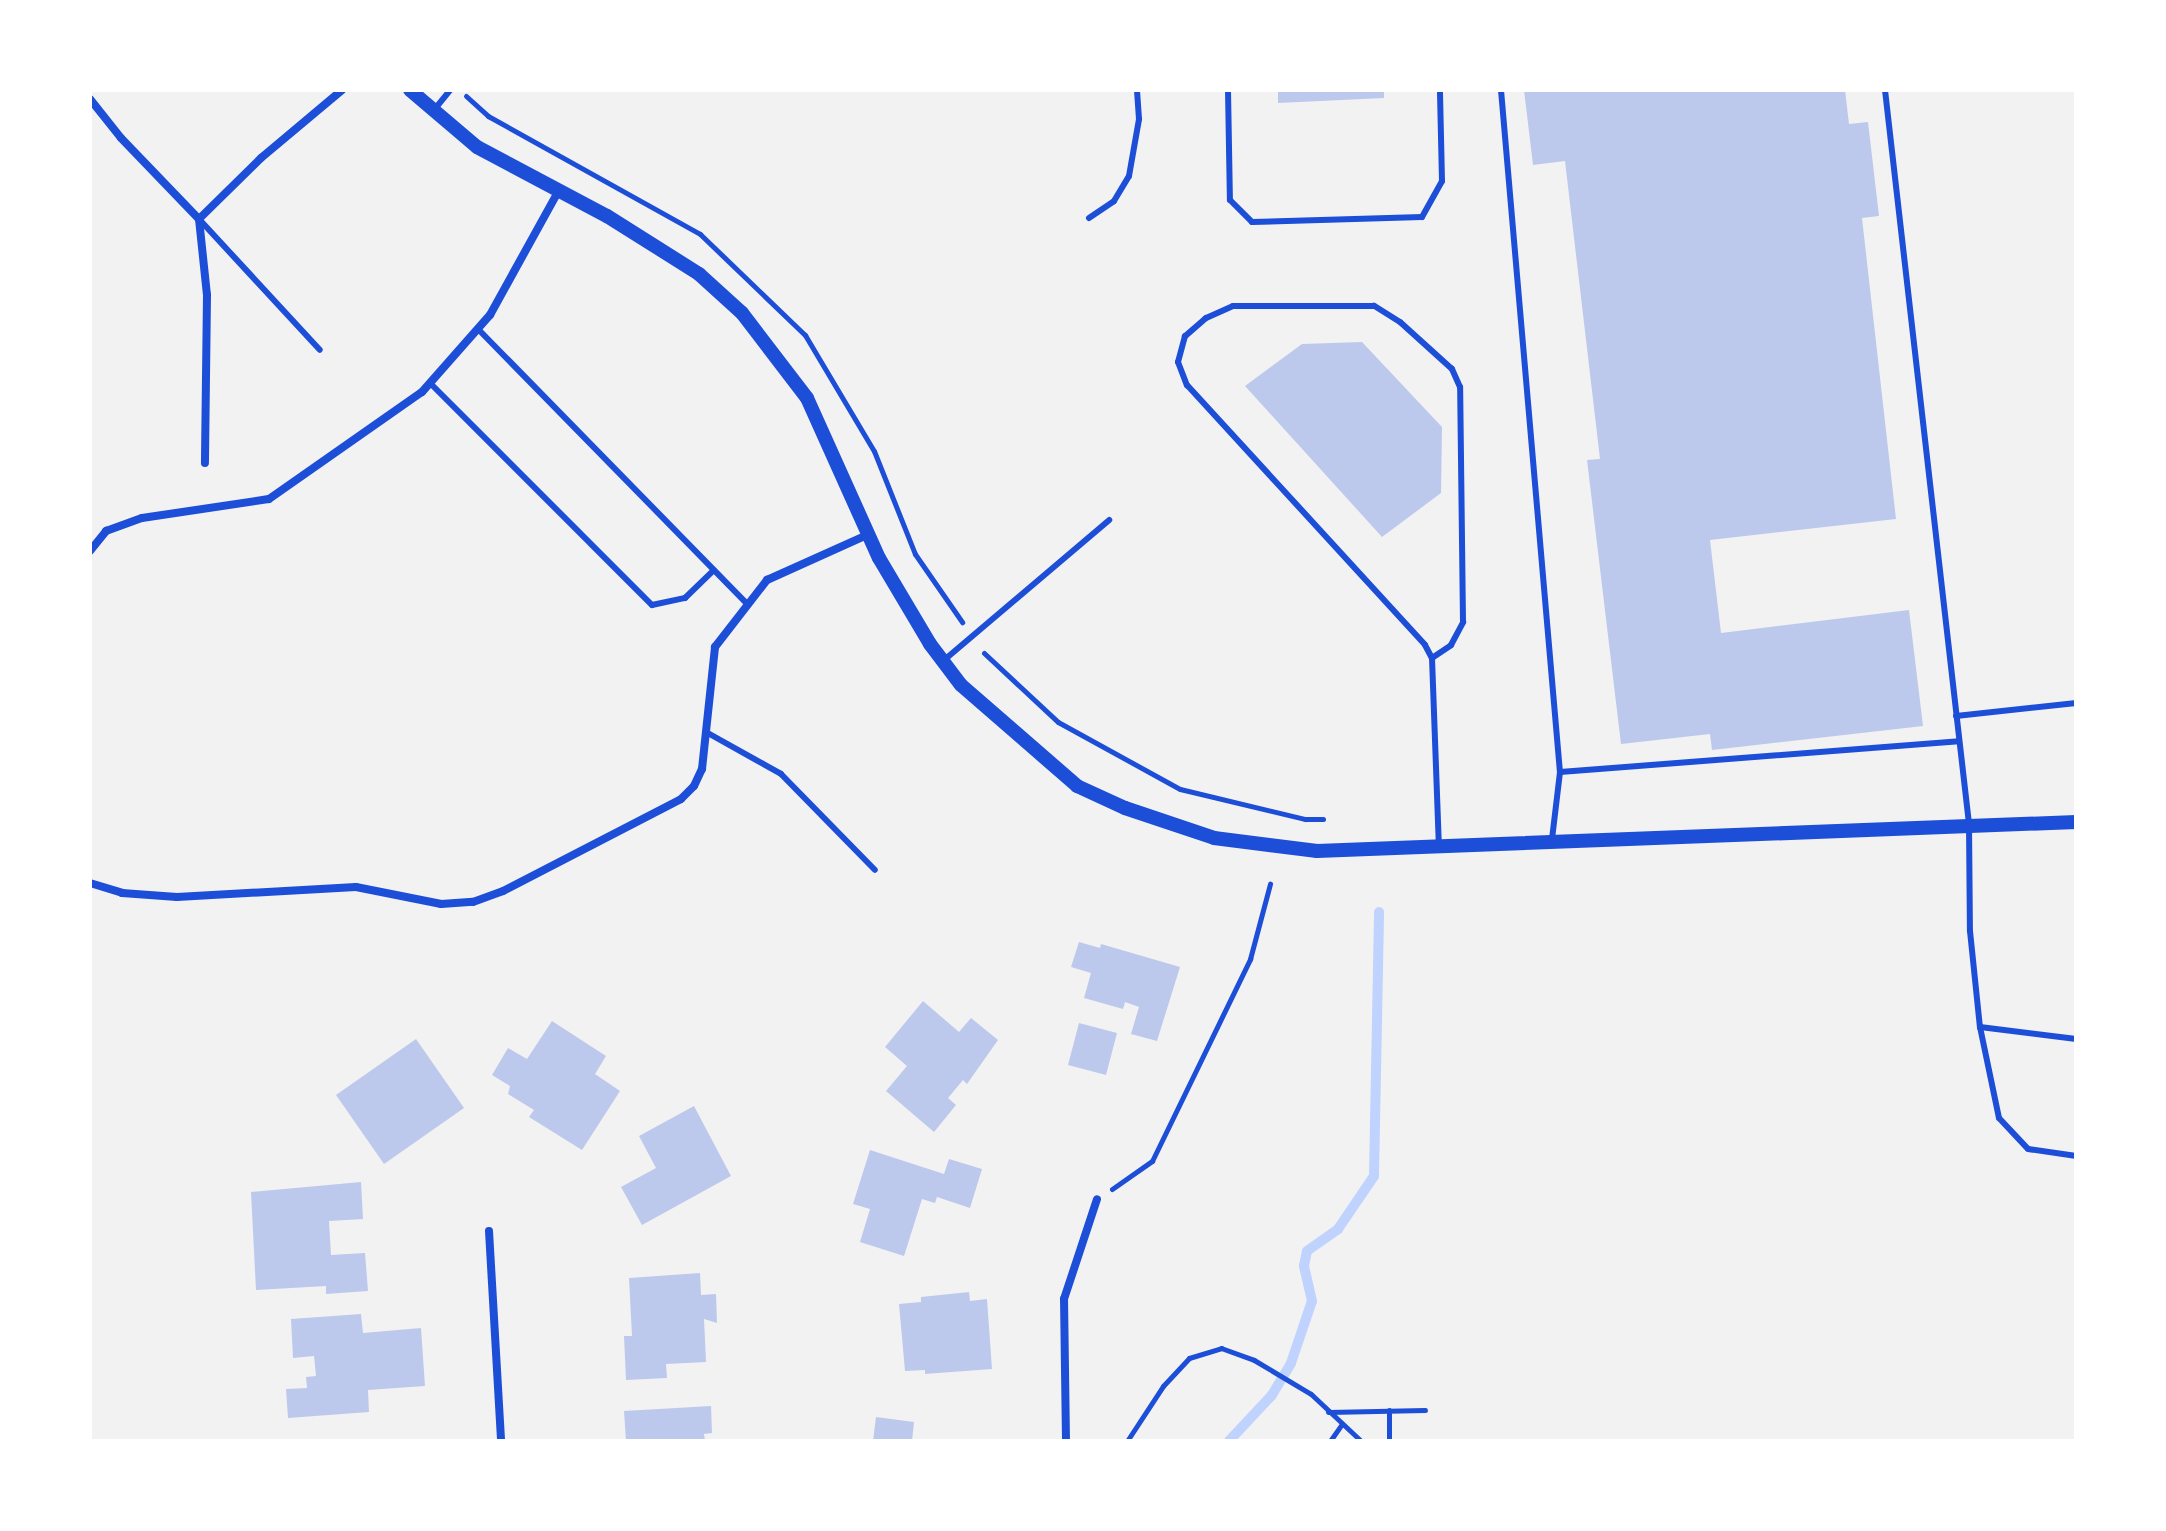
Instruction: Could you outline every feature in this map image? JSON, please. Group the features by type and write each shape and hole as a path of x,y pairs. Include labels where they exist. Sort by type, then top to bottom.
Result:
{"street":[{"path":"199,219 261,158 342,90"},
{"path":"410,90 477,147 559,190 699,274 742,313 807,398 867,535 943,661 989,712 1057,770 1077,786 1125,808 1214,838 1317,851 1439,849 1969,824 2076,822"},
{"path":"90,99 121,138 199,219 207,295 205,463"},
{"path":"90,551 106,531 142,518 269,499 430,383 490,315 559,190"},
{"path":"90,883 122,893 177,897 356,887 441,904 473,902 503,891 681,799 694,786 702,769 715,647 767,580 867,535"},
{"path":"1066,1441 1068,1358 1064,1299 1097,1199"},
{"path":"489,1231 501,1441"}],"lane":[{"path":"434,110 450,90"},
{"path":"1089,218 1114,201 1129,176 1139,119 1137,90"},
{"path":"1228,90 1230,200 1252,222 1422,217 1442,181 1440,90"},
{"path":"1501,90 1560,772 1552,842"},
{"path":"1885,90 1969,824 1970,931 1980,1027 1999,1118 2028,1149 2076,1156"},
{"path":"199,219 320,350"},
{"path":"1432,658 1451,645 1463,622 1460,387 1452,369 1400,322 1374,306 1233,306 1206,318 1185,336 1178,362 1187,385 1425,645 1432,658 1439,849"},
{"path":"478,329 748,605"},
{"path":"430,383 652,605 685,598 714,570"},
{"path":"943,661 1109,520"},
{"path":"1956,716 2076,703"},
{"path":"706,732 781,774 875,870"},
{"path":"1560,772 1959,741"},
{"path":"1980,1027 2076,1039"}],"path":[{"path":"459,90 488,116 700,234 805,335 874,451 915,554 981,651 1058,722 1180,789 1305,819 1323,819"},
{"path":"1097,1199 1152,1161 1250,959 1270,884"},
{"path":"1127,1441 1163,1386 1189,1358 1221,1348 1276,1373 1311,1394 1361,1441"},
{"path":"1389,1410 1389,1441"},
{"path":"1328,1412 1425,1410"},
{"path":"1330,1441 1341,1425"}],"building":[{"path":"1278,90 1384,90 1384,98 1278,103"},
{"path":"1524,90 1845,90 1849,124 1868,122 1879,216 1862,218 1896,519 1710,540 1721,633 1909,610 1923,726 1712,750 1710,734 1621,744 1587,460 1600,459 1565,161 1533,165"},
{"path":"1362,342 1442,427 1441,493 1382,537 1245,386 1302,344"},
{"path":"1079,942 1100,948 1101,944 1180,967 1157,1041 1131,1034 1139,1007 1125,1002 1123,1009 1084,998 1091,973 1071,967"},
{"path":"923,1001 959,1032 971,1018 998,1040 967,1084 963,1080 948,1098 956,1105 934,1132 886,1091 907,1066 885,1047"},
{"path":"552,1021 606,1056 595,1074 620,1091 582,1150 529,1117 534,1110 508,1094 510,1086 492,1075 508,1048 527,1059"},
{"path":"1079,1023 1117,1033 1106,1075 1068,1065"},
{"path":"416,1039 464,1108 384,1164 336,1095"},
{"path":"694,1106 731,1176 642,1225 621,1187 656,1168 639,1136"},
{"path":"870,1150 944,1174 949,1159 982,1169 970,1208 937,1197 935,1203 922,1199 904,1256 860,1242 870,1209 853,1204"},
{"path":"361,1182 363,1219 329,1221 331,1255 365,1253 368,1291 326,1294 326,1286 256,1290 251,1192"},
{"path":"700,1273 701,1295 716,1294 717,1323 704,1319 706,1362 666,1364 667,1378 626,1380 624,1336 632,1336 629,1278"},
{"path":"969,1292 970,1301 987,1299 992,1369 925,1374 925,1370 905,1371 899,1304 921,1302 921,1297"},
{"path":"361,1314 363,1333 421,1328 425,1386 368,1390 369,1412 288,1418 286,1389 307,1388 306,1377 316,1376 314,1356 293,1358 291,1319"},
{"path":"711,1406 712,1433 704,1434 705,1441 626,1441 624,1411"},
{"path":"876,1417 914,1422 912,1441 873,1441"}],"waterway":[{"path":"1229,1441 1272,1395 1291,1363 1312,1301 1304,1266 1307,1251 1338,1229 1374,1176 1379,912"}]}
